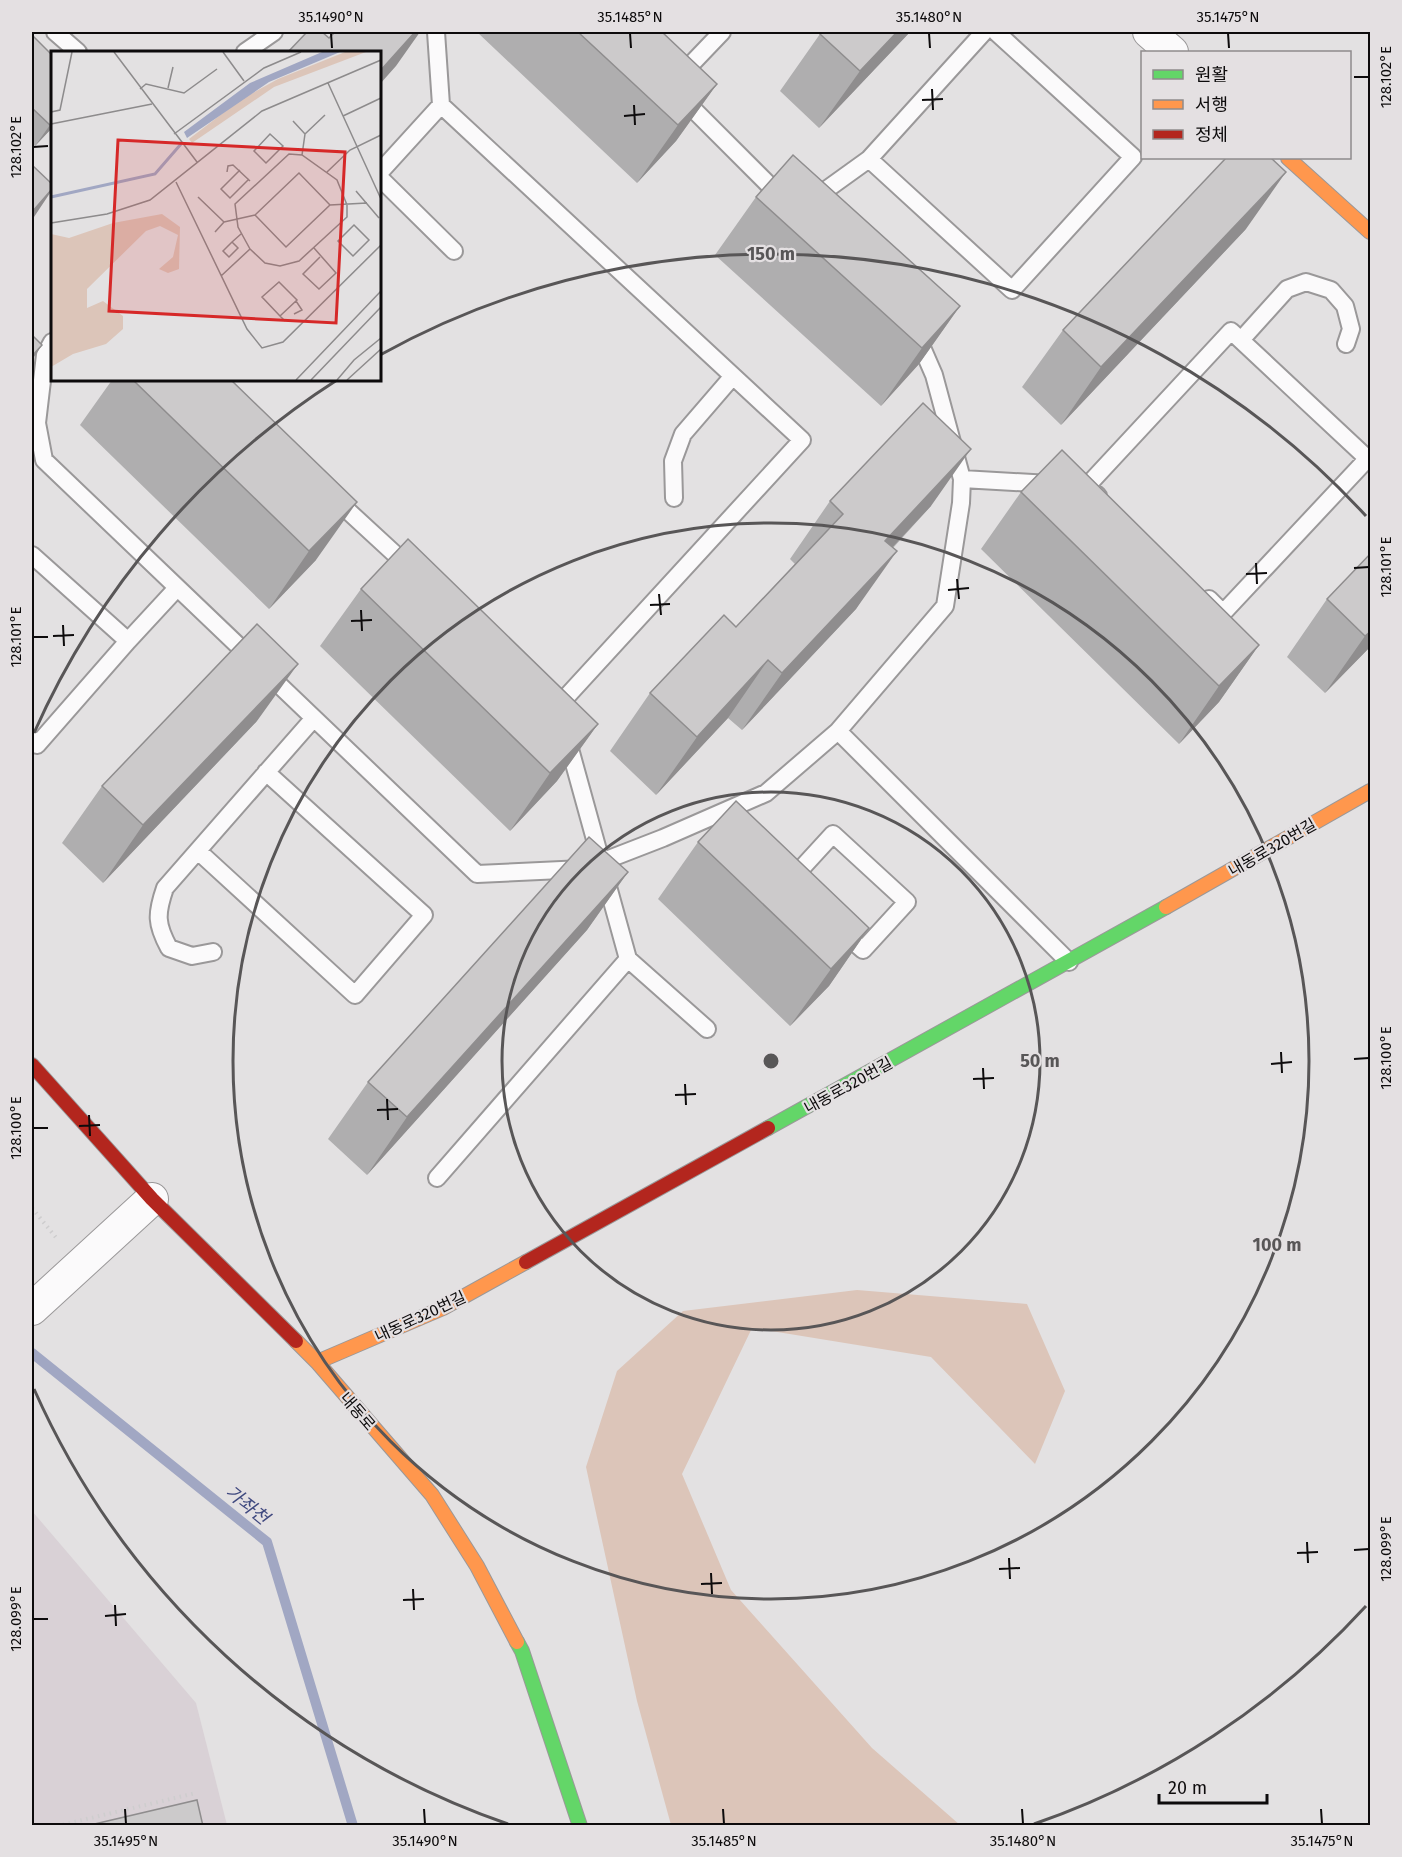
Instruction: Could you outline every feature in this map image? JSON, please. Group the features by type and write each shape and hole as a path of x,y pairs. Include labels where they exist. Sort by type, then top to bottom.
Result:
{"street":[{"path":"1149,32 1171,51"},
{"path":"1289,159 1371,232"},
{"name":"내동로320번길","path":"316,1362 443,1308 1069,962 1371,791"},
{"name":"내동로","path":"32,1065 152,1199 316,1362 432,1495 477,1566 522,1651 580,1826"},
{"path":"32,1309 152,1199"}],"lane":[{"path":"55,32 77,51"},
{"path":"246,51 274,32"},
{"path":"436,32 441,105 802,440 558,706"},
{"path":"722,32 666,83 796,212 868,159 984,32"},
{"path":"868,159 1012,290 1133,157 996,32"},
{"path":"381,171 441,105"},
{"path":"381,179 454,251"},
{"path":"1241,340 1287,288 1306,282 1331,290 1346,306 1352,329 1346,344"},
{"path":"43,350 37,423 44,460 477,874 583,869 765,794 838,731 945,606 961,503 962,479 934,375 915,330 906,322"},
{"path":"1076,485 1231,331 1369,457 1224,613 1198,590"},
{"path":"674,498 673,461 683,434 734,376"},
{"path":"962,479 1076,485 1113,510"},
{"path":"321,486 417,575"},
{"path":"32,555 128,641"},
{"path":"32,740 37,745 177,588"},
{"path":"540,689 558,706 628,959 707,1029"},
{"path":"213,952 192,956 169,948 159,931 158,906 165,888 314,718"},
{"path":"838,731 1069,962"},
{"path":"198,851 355,995 424,915 267,772"},
{"path":"716,815 732,830"},
{"path":"789,882 833,834 907,902 863,950 830,920"},
{"path":"437,1178 628,959"}],"path":[{"path":"32,1208 73,1271"},
{"path":"57,1826 196,1793"}],"shaded area":[{"path":"857,1290 1027,1304 1065,1391 1035,1464 931,1357 752,1328 682,1474 731,1590 872,1748 960,1825 671,1825 637,1701 586,1467 617,1371 683,1311"},
{"path":"32,1511 196,1703 227,1825 32,1825"}],"building":[{"path":"307,32 322,32 329,38 335,32 415,32 381,70 381,51 289,51"},
{"path":"578,32 662,32 717,84 678,125"},
{"path":"822,32 897,32 860,71 820,34"},
{"path":"32,35 51,54 50,125 32,108"},
{"path":"793,155 960,306 922,348 756,197"},
{"path":"1225,159 1272,159 1286,172 1101,367 1063,330"},
{"path":"32,165 51,183 51,190 32,212"},
{"path":"32,335 42,345 32,356"},
{"path":"134,381 232,381 357,502 309,551"},
{"path":"923,403 971,449 885,541 897,551 782,673 768,660 697,737 650,693 724,615 736,627 843,514 830,501"},
{"path":"1062,450 1259,645 1219,686 1021,492"},
{"path":"408,539 598,724 550,773 361,589"},
{"path":"1371,553 1371,631 1365,636 1327,599"},
{"path":"257,624 298,664 143,825 102,786"},
{"path":"736,801 869,928 831,969 698,842"},
{"path":"589,837 628,872 407,1117 368,1082"},
{"path":"197,1800 203,1826 86,1826"}],"waterway":[{"name":"가좌천","path":"32,1353 267,1542 353,1826"}],"traffic: fast":[{"path":"768,1128 1166,907"},
{"path":"517,1642 522,1651 580,1826"}],"traffic: slow":[{"path":"1289,159 1370,232"},
{"path":"1166,907 1370,791"},
{"path":"317,1362 443,1308 526,1262"},
{"path":"296,1341 317,1362 432,1495 477,1566 517,1642"}],"traffic: jam":[{"path":"32,1065 152,1199 296,1341"},
{"path":"526,1262 768,1128"}]}
